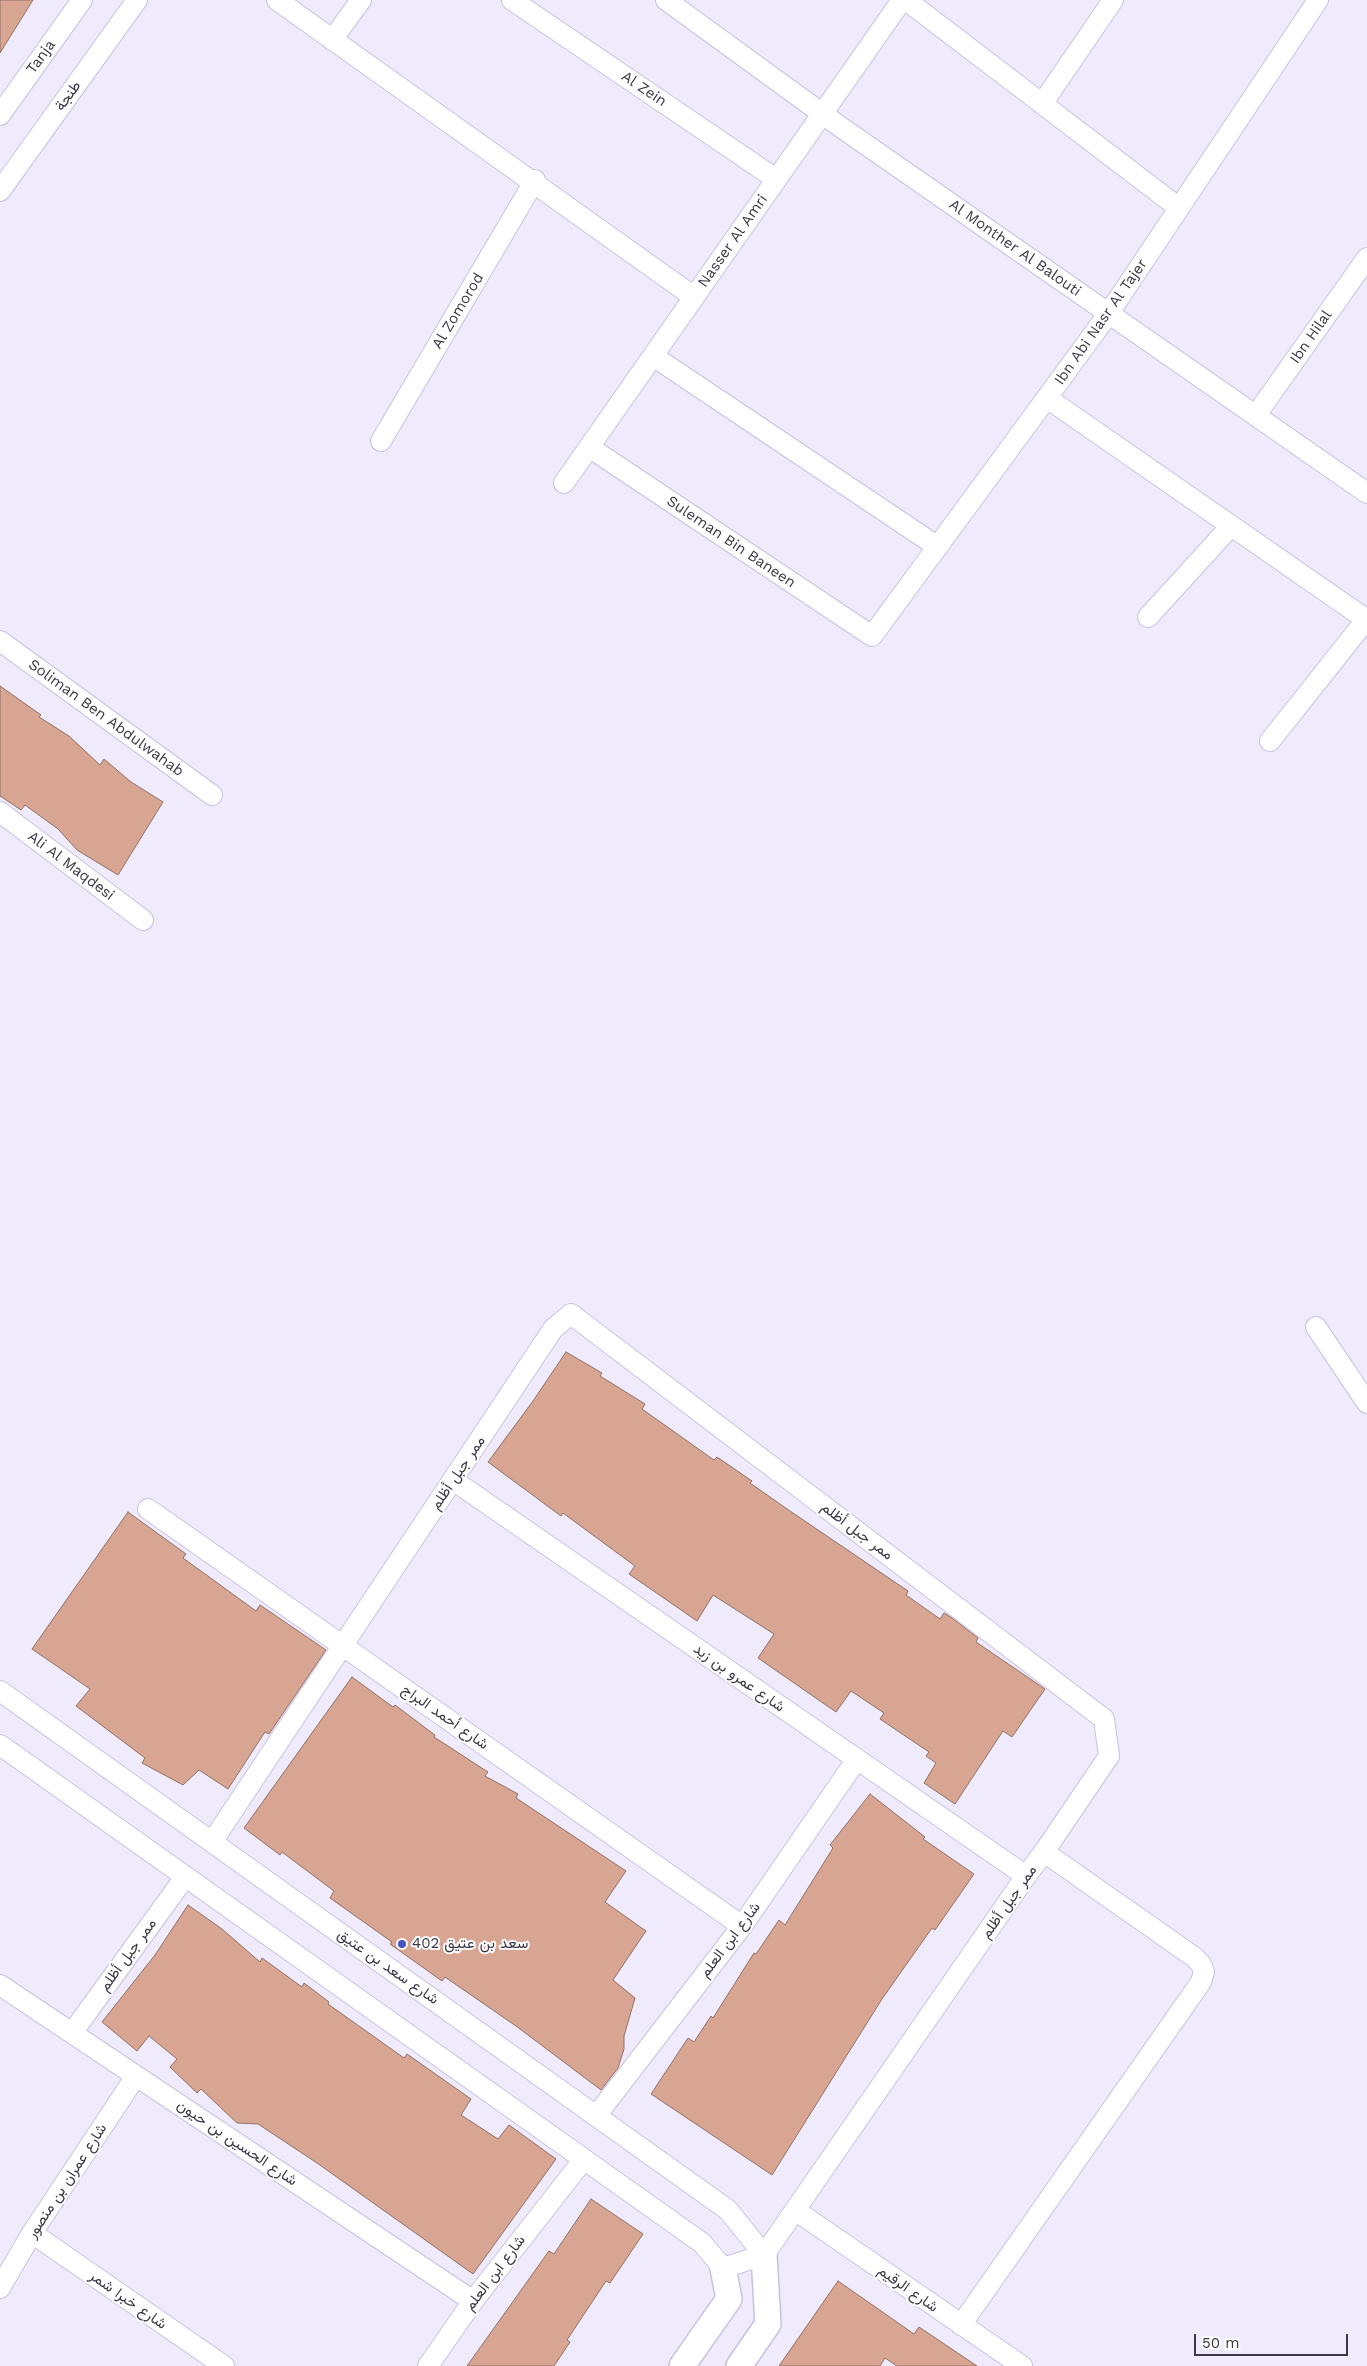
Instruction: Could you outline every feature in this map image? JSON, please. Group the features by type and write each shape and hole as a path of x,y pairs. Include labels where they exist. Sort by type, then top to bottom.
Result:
{"main road":[{"path":"739,2366 768,2324 764,2255"},
{"path":"682,2366 729,2300 724,2268"}],"street":[{"name":"Tanja","path":"0,114 82,0"},
{"name":"طنجة","path":"0,191 137,0"},
{"path":"276,0 694,297"},
{"path":"332,40 361,0"},
{"name":"Al Zein","path":"512,0 776,179"},
{"name":"Al Monther Al Balouti","path":"666,0 822,113 1367,493"},
{"name":"Nasser Al Amri","path":"564,483 902,0"},
{"path":"906,0 1179,208"},
{"path":"1042,104 1113,0"},
{"name":"Ibn Abi Nasr Al Tajer","path":"872,636 1109,313 1318,0"},
{"name":"Al Zomorod","path":"381,441 534,182"},
{"name":"Ibn Hilal","path":"1256,415 1367,258"},
{"path":"653,356 938,547"},
{"path":"1047,398 1367,620 1270,741"},
{"name":"Suleman Bin Baneen","path":"589,447 872,636"},
{"path":"1148,617 1231,526"},
{"name":"Soliman Ben Abdulwahab","path":"0,641 212,795"},
{"name":"Ali Al Maqdesi","path":"0,812 143,920"},
{"name":"ممر جبل أظلم","path":"212,1842 553,1329 571,1314 1104,1719 1108,1756 1044,1852 764,2255"},
{"path":"1316,1326 1367,1403"},
{"name":"شارع عمرو بن زيد","path":"453,1480 1026,1876"},
{"name":"شارع أحمد البراج","path":"148,1509 742,1926"},
{"name":"شارع سعد بن عتيق","path":"0,1690 728,2210 764,2255"},
{"path":"0,1746 702,2243 724,2268 764,2255"},
{"name":"شارع ابن العلم","path":"596,2116 742,1926 857,1759"},
{"path":"961,2325 1201,1982 1204,1972 1201,1964 1194,1957 1044,1852"},
{"name":"ممر جبل أظلم","path":"72,2032 185,1876"},
{"name":"شارع الحسين بن حيون","path":"0,1985 473,2301"},
{"name":"شارع عمران بن منصور","path":"0,2288 32,2233 136,2076"},
{"name":"شارع ابن العلم","path":"428,2366 473,2301 584,2159"},
{"name":"شارع الرقيم","path":"795,2210 1021,2366"},
{"name":"شارع خبرا شمر","path":"32,2233 224,2366"}],"building":[{"path":"0,0 33,0 0,53"},
{"path":"0,686 41,715 39,717 69,736 100,765 104,759 131,782 163,802 118,875 77,850 58,829 25,805 21,810 0,796"},
{"path":"566,1352 602,1373 600,1376 645,1404 642,1409 714,1460 717,1457 752,1481 750,1483 908,1591 906,1595 940,1619 944,1613 952,1618 978,1638 976,1642 1045,1689 1012,1737 1003,1731 955,1804 924,1783 936,1763 926,1756 929,1752 880,1719 884,1713 851,1691 836,1712 758,1658 774,1634 713,1595 697,1621 629,1574 635,1566 563,1513 561,1516 488,1462"},
{"path":"128,1512 186,1554 183,1558 256,1611 260,1605 326,1650 269,1734 265,1732 228,1789 199,1770 183,1785 142,1763 145,1758 76,1706 90,1689 32,1649"},
{"path":"352,1677 393,1707 395,1705 435,1735 434,1737 488,1772 485,1776 518,1794 516,1798 626,1871 605,1902 646,1931 613,1980 635,1998 624,2036 624,2049 618,2068 601,2090 516,2026 445,1977 442,1981 390,1944 392,1942 330,1898 334,1891 282,1852 280,1855 244,1828"},
{"path":"870,1794 925,1837 923,1839 974,1874 935,1930 932,1928 882,1999 772,2175 651,2094 688,2038 694,2042 711,2016 713,2018 754,1953 756,1954 779,1920 785,1925 833,1848 830,1845"},
{"path":"188,1905 222,1929 260,1962 262,1958 302,1987 304,1983 329,2002 328,2004 404,2058 407,2054 471,2099 461,2115 498,2139 509,2125 556,2159 473,2274 317,2163 258,2124 237,2123 201,2089 197,2093 170,2067 177,2059 149,2036 137,2051 102,2022 155,1955"},
{"path":"591,2199 643,2234 610,2283 606,2281 567,2340 570,2342 554,2366 467,2366 549,2251 554,2254"},
{"path":"838,2281 914,2334 919,2327 977,2366 897,2366 885,2358 880,2366 779,2366"}],"place":[{"name":"سعد بن عتيق 402","path":"402,1944"}]}
